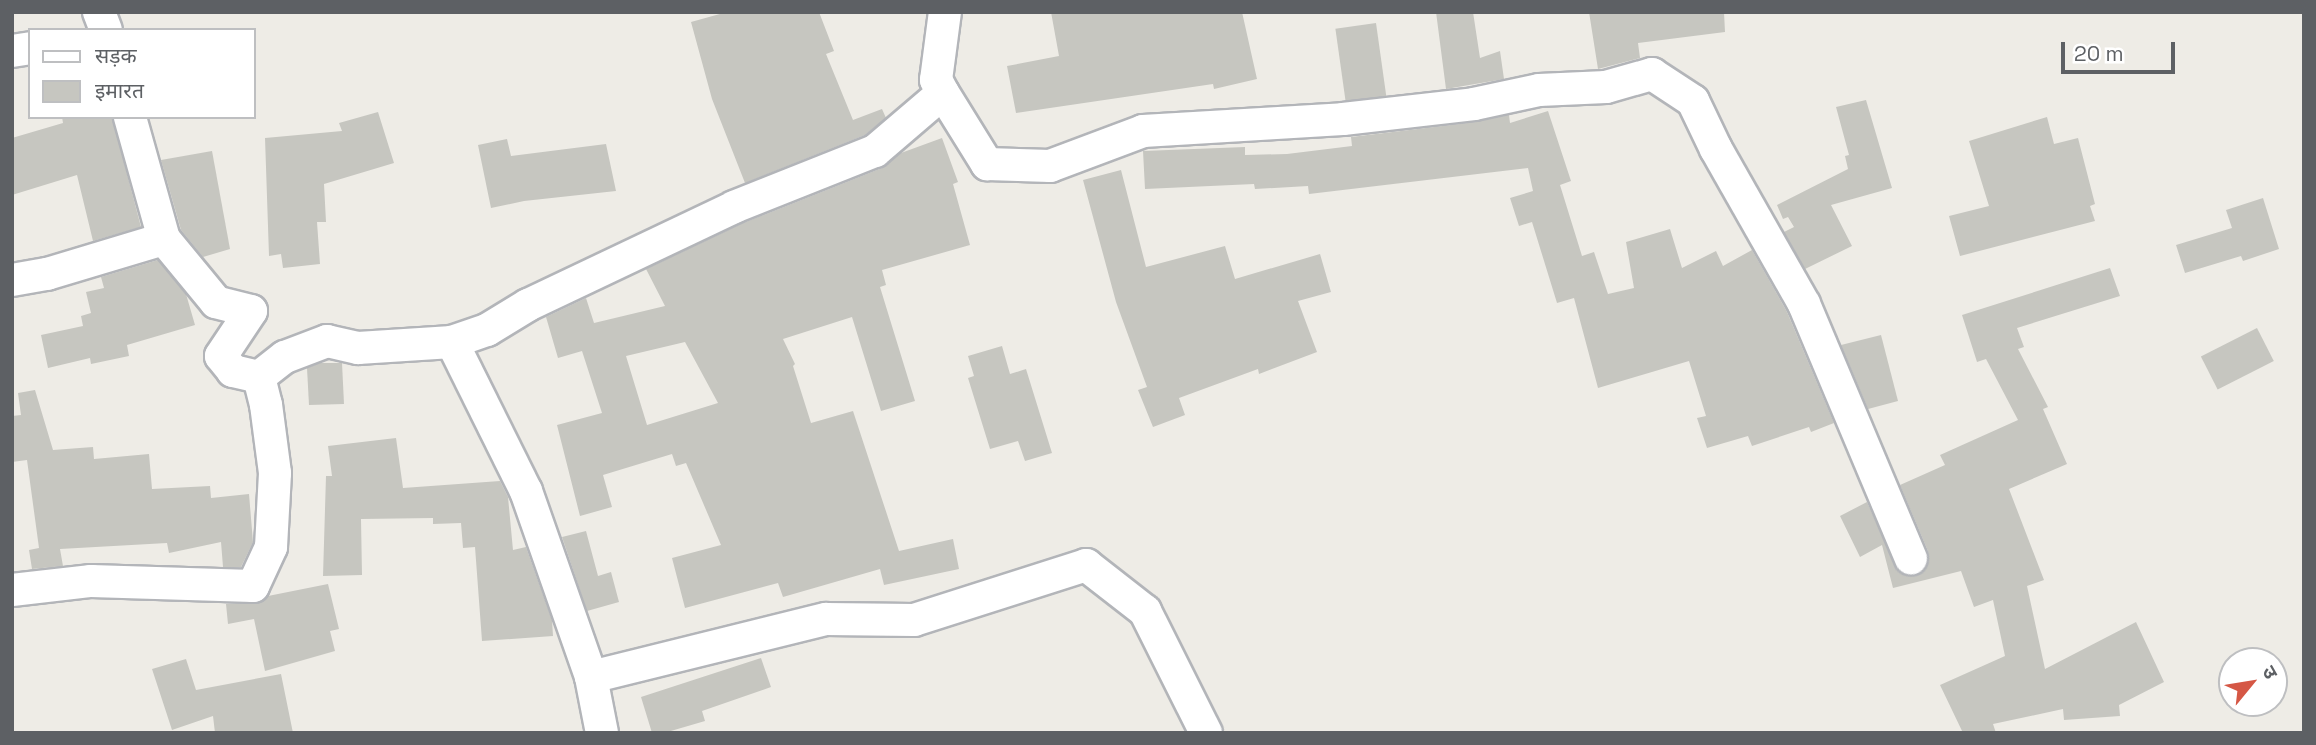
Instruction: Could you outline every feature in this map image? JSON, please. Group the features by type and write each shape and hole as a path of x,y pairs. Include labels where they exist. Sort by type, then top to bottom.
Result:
{"street":[{"path":"945,12 936,80 987,164 1050,166 1143,131 1356,118 1474,104 1539,90 1606,87 1652,74 1693,101 1716,149 1804,304 1911,558"},
{"path":"259,377 285,357 327,341 358,348 452,342 487,330 541,299 734,207 875,150 943,93"},
{"path":"131,119 164,239 216,302 251,311 221,356 233,371 259,377"},
{"path":"12,280 47,274 164,239"},
{"path":"452,342 526,491 592,677 602,733"},
{"path":"12,590 91,581 253,586 271,547 275,473 266,405 259,377"},
{"path":"592,677 827,619 914,620 1086,565 1145,611 1206,733"}],"building":[{"path":"727,12 819,12 834,51 826,54 853,120 882,109 886,118 865,135 745,183 712,99 691,22"},
{"path":"1051,12 1242,12 1257,79 1214,89 1213,84 1016,113 1007,66 1059,56"},
{"path":"1436,12 1473,12 1480,58 1500,51 1504,79 1446,89"},
{"path":"1589,12 1724,12 1725,32 1638,43 1640,58 1598,69"},
{"path":"1376,23 1386,96 1346,102 1335,29"},
{"path":"1866,100 1892,188 1831,205 1852,246 1805,269 1784,232 1794,227 1788,217 1783,219 1777,205 1848,169 1845,156 1849,155 1836,107"},
{"path":"1548,111 1571,181 1560,185 1582,256 1594,252 1608,294 1634,288 1626,242 1670,229 1682,268 1716,251 1723,266 1752,250 1787,312 1834,423 1811,432 1809,427 1752,446 1748,436 1707,448 1697,418 1706,416 1689,361 1598,388 1574,298 1557,303 1532,222 1519,226 1510,198 1533,191 1528,168 1309,194 1308,186 1255,189 1254,184 1145,189 1143,151 1245,147 1245,155 1287,154 1352,146 1351,137 1476,122 1509,115 1510,123"},
{"path":"378,112 394,163 324,184 326,222 317,222 320,264 283,268 281,254 269,256 265,138 342,131 339,123"},
{"path":"2047,117 2054,144 2078,138 2095,204 2090,206 2095,221 1960,256 1949,216 1989,206 1969,141"},
{"path":"62,119 113,119 141,227 93,241 77,175 12,195 12,138 63,123"},
{"path":"942,138 958,182 953,184 970,245 882,270 886,285 880,287 915,401 881,411 852,317 783,339 795,364 793,366 811,423 853,411 899,551 953,539 959,569 884,585 880,569 783,597 778,583 685,608 672,558 721,545 686,463 676,466 672,454 603,475 612,507 580,516 557,425 602,413 582,351 558,358 546,317 586,298 594,323 665,306 646,269 741,224 882,168 901,153","holes":["685,342 718,403 647,425 626,356"]},
{"path":"507,139 511,156 606,144 616,191 524,201 491,208 478,145"},
{"path":"212,151 230,249 203,257 181,230 161,160"},
{"path":"1121,170 1146,267 1225,246 1235,279 1320,254 1331,292 1298,301 1317,352 1259,374 1258,369 1179,398 1185,415 1153,427 1138,390 1147,387 1116,302 1083,180"},
{"path":"2263,198 2279,249 2243,261 2241,256 2185,273 2176,245 2232,228 2226,210"},
{"path":"158,260 186,294 195,325 127,345 129,356 91,364 90,358 48,368 41,335 83,326 81,316 91,313 86,292 104,288 101,277"},
{"path":"2110,268 2120,296 2017,328 2024,347 2018,349 2048,407 2043,409 2067,464 2009,489 2044,580 2027,586 2045,669 2136,622 2164,682 2119,705 2120,716 2064,720 2063,709 1993,724 1996,733 1963,733 1940,685 2005,656 1993,600 1974,607 1961,571 1893,588 1882,545 1860,557 1840,516 1867,502 1899,572 1909,576 1925,570 1929,561 1928,551 1900,485 1945,465 1940,455 2018,420 1986,359 1977,362 1962,315"},
{"path":"2257,328 2274,361 2218,390 2201,357"},
{"path":"1881,335 1898,401 1868,409 1841,345"},
{"path":"1002,346 1010,374 1026,369 1052,453 1025,461 1018,441 990,449 968,378 974,376 968,356"},
{"path":"320,363 342,363 344,404 309,405 307,368"},
{"path":"35,390 53,450 93,447 94,459 149,454 152,489 210,486 211,498 249,494 253,542 241,567 223,567 221,542 169,553 167,543 60,549 63,566 32,569 29,550 39,548 27,460 12,462 12,416 21,415 18,393"},
{"path":"396,438 403,488 500,481 508,497 513,550 526,547 552,620 553,636 482,641 475,547 463,548 461,523 433,524 433,518 361,519 362,575 323,576 326,476 332,476 328,446"},
{"path":"586,531 598,576 611,572 619,602 587,611 562,537"},
{"path":"328,584 339,629 330,631 335,651 265,671 254,619 228,624 226,604 253,604 268,596"},
{"path":"761,658 771,687 702,711 705,721 664,733 652,733 641,697"},
{"path":"186,659 196,690 281,674 293,733 215,733 213,716 172,730 152,669"}]}
